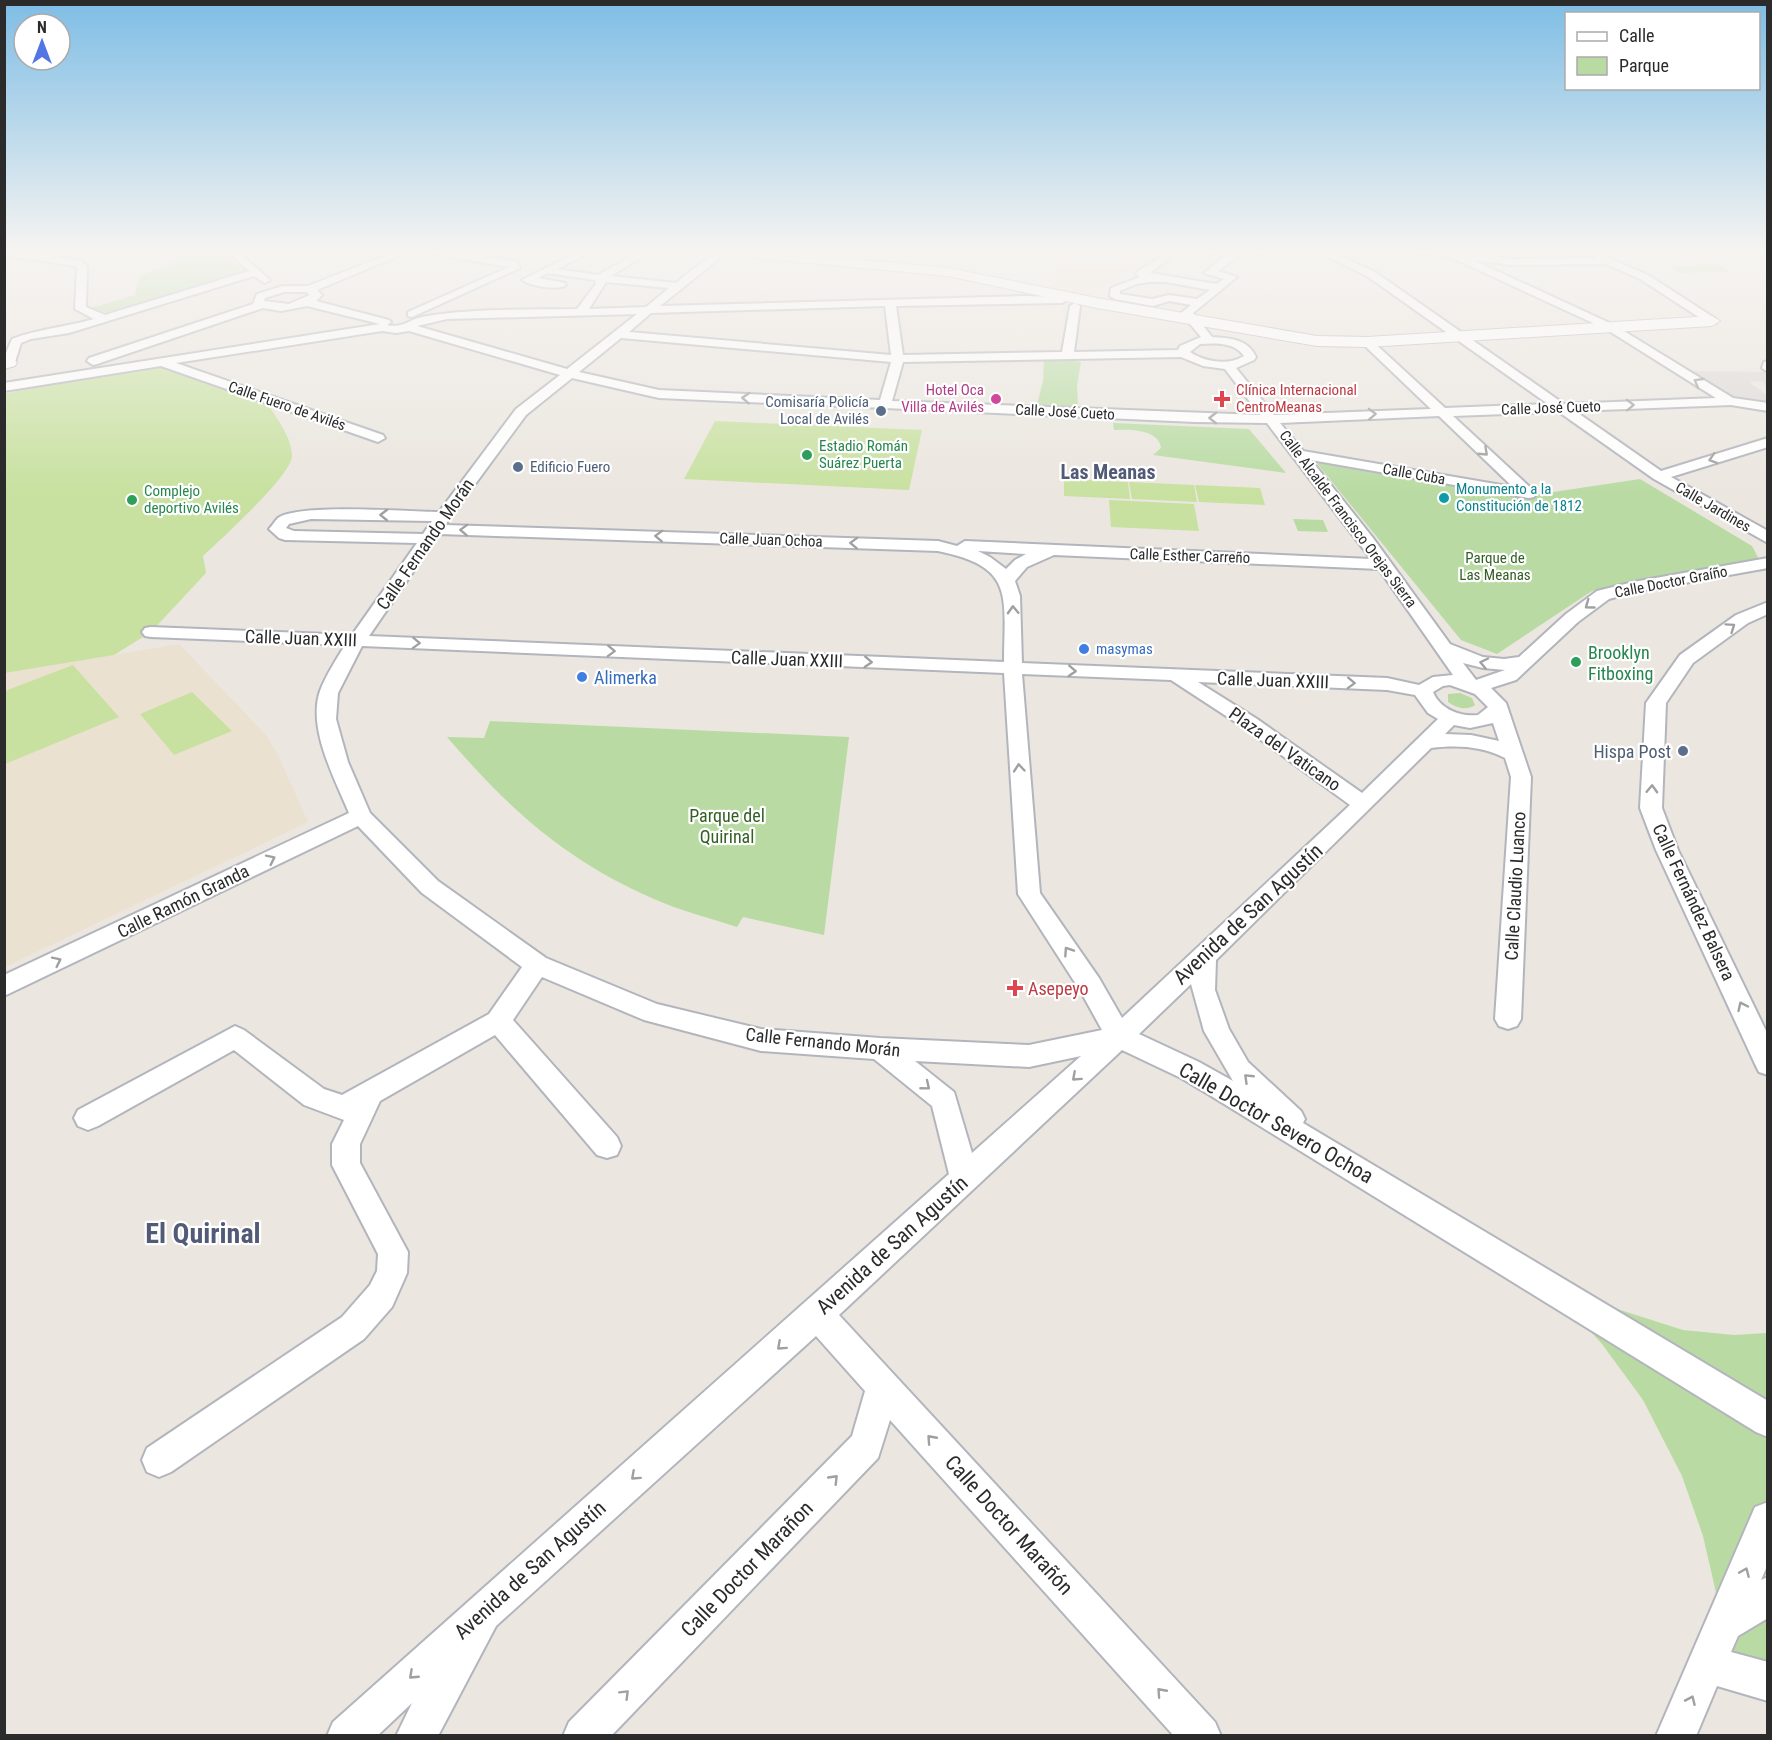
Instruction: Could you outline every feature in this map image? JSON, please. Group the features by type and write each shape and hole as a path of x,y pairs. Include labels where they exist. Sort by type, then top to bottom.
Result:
{"street":[{"path":"7,363 16,341 29,336 68,330"},
{"path":"11,386 187,330"},
{"name":"Calle Fuero de Avilés","path":"11,386 354,330"},
{"name":"Calle José Cueto","path":"436,330 570,373 659,393 1195,418 1272,418 1731,401"},
{"name":"Calle Fernando Morán","path":"623,330 521,412 435,528 357,640 341,667 329,693 326,719 338,762 361,816 430,887 537,965 653,1013 760,1040 880,1049 1029,1056 1119,1037"},
{"path":"885,404 898,359 894,330"},
{"path":"1067,330 1067,356"},
{"path":"1201,330 1209,340"},
{"path":"1253,330 1317,341 1367,342 1563,330"},
{"name":"Calle Jardines","path":"1454,330 1659,476 1767,538"},
{"path":"1615,330 1731,401 1767,416"},
{"path":"618,334 898,359 1184,353 1202,362 1227,364 1250,357 1249,351 1234,343 1209,340 1188,344 1184,348 1184,353"},
{"path":"1367,342 1441,412"},
{"path":"124,368 108,368 103,364 125,351"},
{"name":"Calle Fuero de Avilés","path":"162,363 378,438"},
{"name":"Calle Alcalde Francisco Orejas Sierra","path":"1227,364 1272,418 1318,482 1367,541 1472,685 1492,698 1497,708"},
{"path":"1731,401 1767,407"},
{"name":"Calle Cuba","path":"1298,454 1529,494 1441,412"},
{"path":"1659,476 1767,442"},
{"path":"311,514 435,528 294,536 285,535 278,529 284,520 311,514"},
{"name":"Calle Juan Ochoa","path":"435,528 938,546 976,556 996,567 1008,580"},
{"path":"938,546 1053,550"},
{"name":"Calle Esther Carreño","path":"1008,580 1019,563 1053,550 1384,564"},
{"name":"Calle Doctor Graíño","path":"1472,685 1509,676 1572,618 1603,595 1633,587 1767,563"},
{"path":"1008,580 1013,605 1013,696 1029,894 1090,984 1119,1037"},
{"name":"Calle Fernández Balsera","path":"1767,607 1742,619 1686,659 1656,703 1651,808 1667,850 1767,1061"},
{"name":"Calle Juan XXIII","path":"151,632 1177,676 1429,686 1472,685"},
{"path":"1443,648 1458,656 1499,665 1511,665 1526,660"},
{"path":"1443,648 1448,663 1429,686 1424,700 1432,709 1495,738 1514,754"},
{"name":"Plaza del Vaticano","path":"1177,676 1250,723 1363,804"},
{"path":"1458,719 1488,719 1495,714 1497,708"},
{"name":"Calle Claudio Luanco","path":"1497,708 1521,777 1508,1019"},
{"name":"Avenida de San Agustín","path":"347,1736 817,1314 1203,958 1425,742 1458,719"},
{"path":"1425,742 1477,741 1499,746 1514,754"},
{"name":"Calle Ramón Granda","path":"4,986 361,816"},
{"path":"1203,958 1203,990 1217,1031 1239,1070 1320,1147"},
{"path":"88,1118 235,1037 314,1097 344,1108 498,1021 537,965"},
{"path":"498,1021 607,1146"},
{"name":"Calle Doctor Severo Ochoa","path":"1119,1037 1190,1070 1767,1420"},
{"path":"880,1049 944,1100 965,1178"},
{"path":"159,1460 353,1328 381,1296 392,1273 393,1252 346,1165 346,1144 370,1094"},
{"name":"Calle Doctor Marañón","path":"817,1314 1201,1736"},
{"name":"Calle Doctor Marañon","path":"583,1736 866,1446 883,1386"},
{"path":"1676,1736 1767,1520"},
{"path":"1723,1623 1767,1596"},
{"path":"416,1736 487,1608"},
{"path":"1707,1664 1767,1682"}],"shaded area":[{"path":"1679,371 1767,372 1767,390 1763,381 1749,382 1767,395 1767,407 1731,401"},
{"path":"179,644 266,735 278,755 308,822 5,967 5,673"}],"green space":[{"path":"1065,359 1081,362 1077,385 1078,405 1055,409 1037,404 1043,381 1044,361"},
{"name":"Complejo deportivo Avilés","path":"163,366 243,395 264,398 289,441 292,456 289,465 254,507 203,556 206,573 151,632 114,655 5,673 4,394"},
{"name":"Estadio Román Suárez Puerta","path":"715,421 922,430 909,490 684,479"},
{"path":"1113,423 1249,429 1286,473 1153,455 1161,448 1155,437 1142,432 1114,430"},
{"name":"Parque de Las Meanas","path":"1315,461 1511,496 1527,496 1640,479 1752,546 1760,561 1647,579 1592,591 1497,654 1461,640"},
{"path":"1064,479 1128,482 1130,499 1064,496"},
{"path":"1129,482 1194,485 1197,502 1132,499"},
{"path":"1195,485 1260,488 1265,505 1199,502"},
{"path":"1109,500 1194,504 1199,531 1111,527"},
{"path":"1293,519 1323,520 1328,532 1298,531"},
{"path":"73,665 119,717 5,764 5,691"},
{"path":"192,692 232,731 174,755 140,714"},
{"path":"1460,693 1472,698 1475,705 1462,708 1448,702 1448,694"},
{"name":"Parque del Quirinal","path":"490,721 849,737 824,935 743,917 737,927 664,903 593,868 541,831 517,810 493,788 447,737 484,738"},
{"path":"1551,1288 1683,1330 1734,1335 1767,1333 1767,1520 1724,1622 1767,1596 1767,1682 1707,1664 1723,1623 1703,1536 1682,1476 1643,1400 1602,1344"}],"place":[{"name":"Hotel Oca Villa de Avilés","path":"996,399"},
{"name":"Clínica Internacional CentroMeanas","path":"1222,399"},
{"name":"Comisaría Policía Local de Avilés","path":"881,411"},
{"name":"Estadio Román Suárez Puerta","path":"807,455"},
{"name":"Edificio Fuero","path":"518,467"},
{"name":"Monumento a la Constitución de 1812","path":"1444,498"},
{"name":"Complejo deportivo Avilés","path":"132,500"},
{"name":"masymas","path":"1084,649"},
{"name":"Brooklyn Fitboxing","path":"1576,662"},
{"name":"Alimerka","path":"582,677"},
{"name":"Hispa Post","path":"1683,751"},
{"name":"Asepeyo","path":"1015,988"}],"district":[{"name":"Las Meanas","path":"1108,472"},
{"name":"El Quirinal","path":"203,1233"}]}
